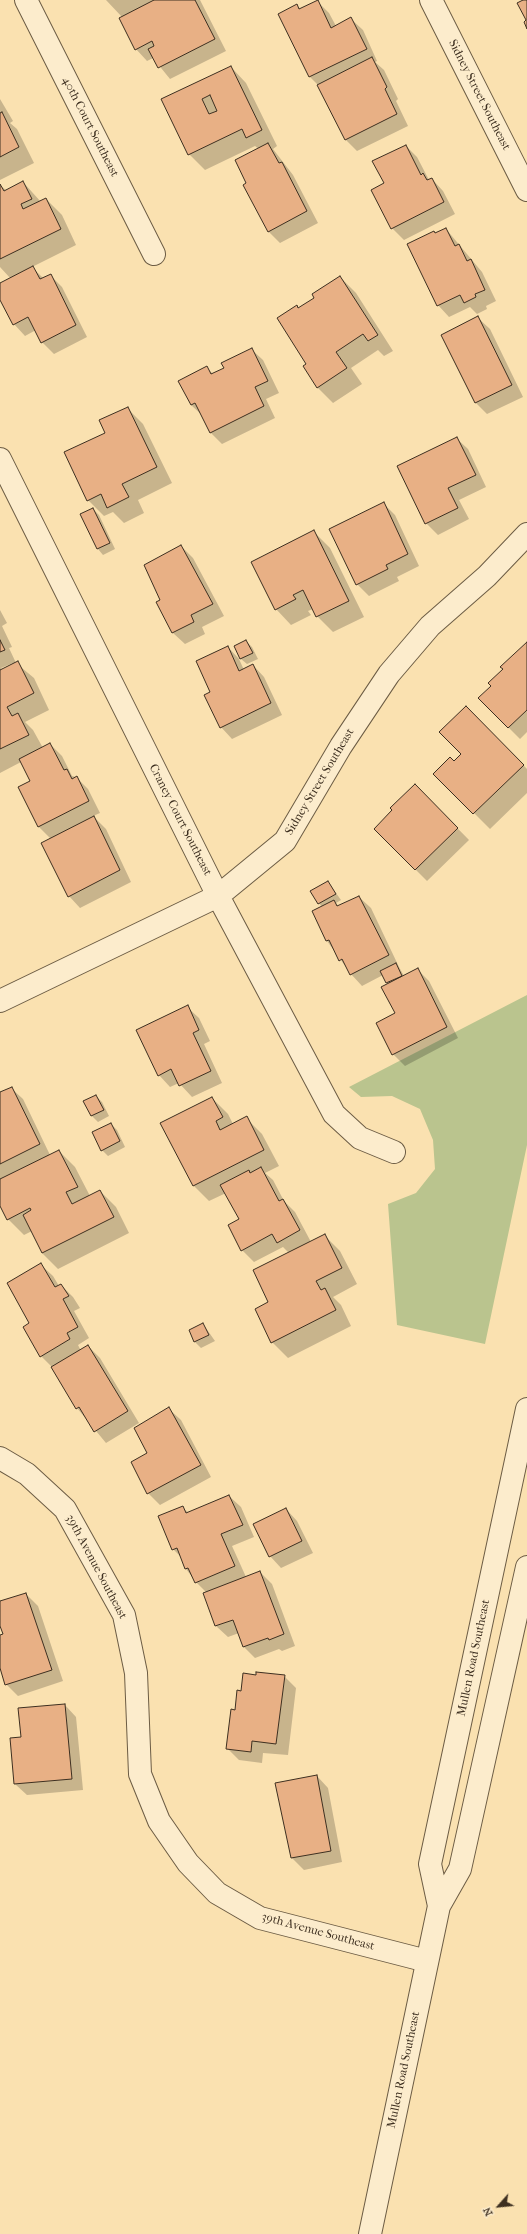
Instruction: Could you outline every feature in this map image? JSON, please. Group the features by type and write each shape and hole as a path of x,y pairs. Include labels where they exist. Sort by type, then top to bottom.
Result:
{"street":[{"name":"40th Court Southeast","path":"26,0 154,254"},
{"name":"Sidney Street Southeast","path":"431,0 527,190"},
{"name":"Craney Court Southeast","path":"0,459 218,896 334,1114 360,1138 394,1152"},
{"name":"Sidney Street Southeast","path":"0,1000 218,896 285,841 340,746 389,674 430,626 486,576 527,534"},
{"name":"Mullen Road Southeast","path":"439,1906 430,1864 527,1409"},
{"name":"39th Avenue Southeast","path":"0,1458 27,1474 65,1509 124,1615 136,1673 140,1774 159,1821 188,1863 217,1893 260,1918 427,1961"},
{"name":"Mullen Road Southeast","path":"370,2234 439,1906 460,1869 527,1567"}],"green space":[{"path":"527,995 527,1145 485,1344 397,1325 388,1204 416,1193 435,1169 433,1140 420,1109 392,1096 361,1097 349,1087"}],"building":[{"path":"154,0 195,0 215,39 158,68 148,49 154,46 152,41 135,50 119,18"},
{"path":"318,0 331,28 351,17 367,49 309,77 278,14 297,4 299,9"},
{"path":"527,0 527,29 524,22 526,20 517,3"},
{"path":"372,57 387,87 385,89 397,114 345,140 317,85"},
{"path":"231,66 262,130 246,138 242,129 188,155 161,99","holes":["210,95 217,111 209,114 202,99"]},
{"path":"2,112 19,147 0,157 0,113"},
{"path":"268,143 279,163 282,162 307,211 268,232 243,185 246,183 235,160"},
{"path":"406,145 421,175 423,173 427,180 432,178 444,202 391,229 371,190 384,183 372,161"},
{"path":"23,181 32,199 21,204 23,209 46,198 61,229 0,259 0,184 4,191"},
{"path":"446,228 455,246 459,244 467,261 471,259 485,290 475,294 476,297 464,303 460,295 437,306 407,244 434,231 435,233"},
{"path":"33,266 40,279 51,274 76,325 41,343 28,317 13,325 0,300 0,283"},
{"path":"340,276 378,335 368,341 363,334 336,352 347,368 317,388 303,366 306,364 277,318 297,305 298,308 314,298 312,294"},
{"path":"478,316 512,385 475,403 441,335"},
{"path":"252,348 268,381 255,387 264,406 210,433 195,403 191,405 178,381 207,366 211,374 224,368 221,363"},
{"path":"128,407 157,467 122,484 129,497 107,508 101,494 87,501 64,452 105,433 99,420"},
{"path":"457,437 476,475 448,488 458,508 425,524 397,466"},
{"path":"384,502 408,554 386,565 388,569 356,585 329,529"},
{"path":"93,508 110,543 97,549 80,514"},
{"path":"314,530 349,601 316,617 303,590 293,595 296,599 275,610 251,562"},
{"path":"181,545 213,604 191,615 194,622 172,633 156,602 160,600 144,565"},
{"path":"0,640 5,650 0,652"},
{"path":"246,640 253,653 240,659 234,646"},
{"path":"527,642 527,710 508,728 478,698 491,686 488,683 503,669 500,667"},
{"path":"228,646 239,671 253,664 271,703 220,728 204,695 210,692 196,661"},
{"path":"18,661 34,693 7,707 12,716 18,713 29,735 0,749 0,670"},
{"path":"466,706 524,765 473,814 433,774 450,757 454,761 461,754 439,732"},
{"path":"50,743 64,770 67,769 72,779 77,776 89,801 38,827 18,787 30,781 19,759"},
{"path":"415,784 458,828 415,870 374,829 392,810 390,808"},
{"path":"94,816 120,870 68,897 41,843"},
{"path":"328,881 336,894 318,904 310,891"},
{"path":"359,896 389,955 350,975 342,959 339,961 329,940 326,941 312,911 334,900 337,906"},
{"path":"396,963 402,976 386,983 380,971"},
{"path":"418,968 447,1027 392,1055 376,1023 395,1013 381,987"},
{"path":"188,1005 199,1030 193,1033 211,1071 179,1086 171,1069 158,1076 136,1030"},
{"path":"12,1087 40,1144 0,1164 0,1092"},
{"path":"96,1095 104,1110 91,1116 83,1101"},
{"path":"212,1097 223,1117 216,1121 220,1130 247,1116 264,1150 193,1186 160,1123"},
{"path":"111,1123 120,1141 101,1151 92,1132"},
{"path":"59,1150 78,1187 66,1192 72,1204 100,1190 114,1217 42,1253 23,1215 31,1210 30,1208 7,1220 0,1206 0,1179"},
{"path":"261,1167 279,1201 283,1199 300,1230 277,1243 272,1234 241,1251 228,1225 239,1219 220,1185 249,1170 250,1173"},
{"path":"325,1234 342,1268 316,1281 321,1290 325,1288 336,1310 271,1343 255,1309 268,1302 253,1270"},
{"path":"41,1263 55,1287 61,1284 69,1296 63,1299 78,1327 67,1333 70,1339 40,1357 23,1327 29,1323 7,1283"},
{"path":"203,1323 209,1335 194,1342 189,1330"},
{"path":"88,1345 128,1411 94,1432 79,1407 76,1409 51,1367"},
{"path":"169,1407 201,1465 147,1494 131,1462 147,1453 134,1428"},
{"path":"229,1495 243,1525 221,1534 235,1566 195,1583 188,1568 185,1569 177,1548 172,1550 158,1516 183,1506 186,1513"},
{"path":"286,1508 302,1541 269,1557 253,1524"},
{"path":"260,1571 284,1634 243,1647 233,1620 215,1626 203,1593"},
{"path":"26,1593 52,1670 5,1685 0,1668 0,1635 3,1634 0,1626 0,1601"},
{"path":"256,1672 285,1675 276,1744 252,1741 251,1752 226,1749 231,1709 235,1710 237,1690 241,1691 243,1673 256,1675"},
{"path":"65,1704 72,1779 14,1784 10,1738 21,1737 18,1708"},
{"path":"317,1775 331,1851 291,1858 275,1783"}]}
